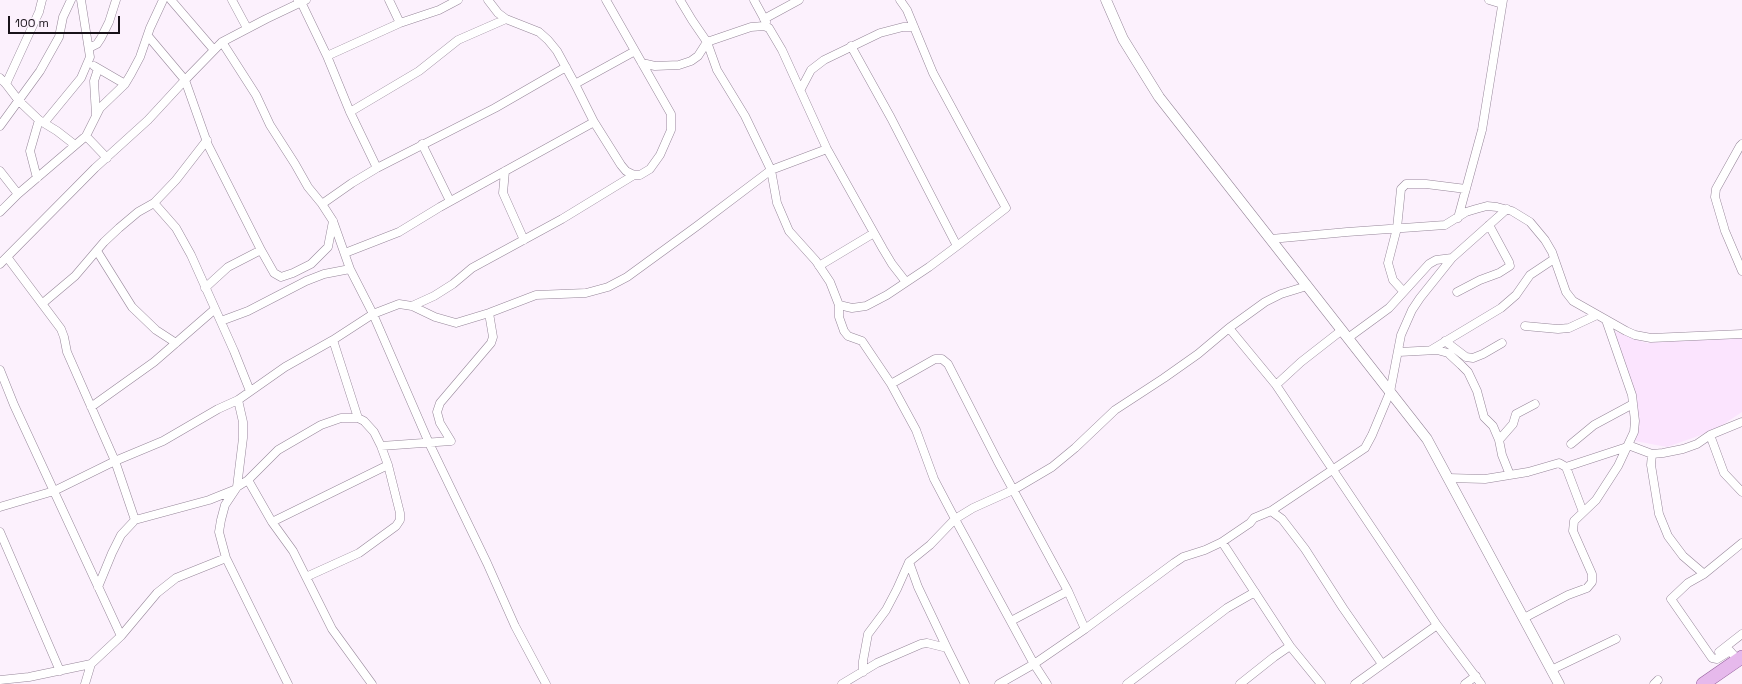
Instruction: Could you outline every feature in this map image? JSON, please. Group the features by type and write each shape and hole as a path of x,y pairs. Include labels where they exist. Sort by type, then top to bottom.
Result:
{"main road":[{"path":"1703,684 1740,658"}],"street":[{"path":"42,0 3,81 19,101 42,122 75,145"},
{"path":"0,126 40,71 59,37 63,17 71,0"},
{"path":"37,178 30,151 42,122 82,78 90,57 80,0"},
{"path":"89,48 97,44 101,38 109,22 116,0"},
{"path":"0,212 18,194 86,136 96,115 105,103 125,84 140,57 163,0"},
{"path":"171,0 214,50"},
{"path":"232,0 247,28"},
{"path":"388,0 400,23"},
{"path":"327,56 400,23 439,10 458,0"},
{"path":"488,0 498,13 506,19 539,32 557,51 594,122 621,166 626,171 634,175 640,175 646,172 660,155 669,136 672,120 671,114 606,0"},
{"path":"680,0 707,42 717,70 745,116 771,170 774,193 783,221 789,231 820,266 830,282 839,305 838,317 844,331 848,336 862,341 891,384 916,430 934,479 1034,664 1047,684"},
{"path":"754,0 782,50 828,148 892,264 906,282"},
{"path":"764,19 799,0"},
{"path":"839,305 860,308 887,295 929,267 1006,208 933,73 907,10 900,0"},
{"path":"1106,0 1123,39 1159,97 1427,439 1559,684"},
{"path":"1458,218 1482,130 1502,2 1489,0"},
{"path":"0,264 95,168 148,120 184,80 222,42 302,1 350,112 377,168"},
{"path":"350,112 420,71 458,40 506,19"},
{"path":"642,63 655,66 670,66 690,61 698,56 707,42 751,27 764,26 769,28"},
{"path":"801,89 815,66 824,60 880,33 903,27 914,28"},
{"path":"148,36 184,80 206,140 274,273 281,277 311,264 328,247 333,221"},
{"path":"222,42 256,95 270,125 296,164 308,187 322,204 333,221 350,268 373,314 429,442 487,563 515,626 546,684"},
{"path":"851,46 891,118 957,246"},
{"path":"575,84 635,51"},
{"path":"88,63 125,84"},
{"path":"322,204 377,168 495,108 566,67"},
{"path":"96,115 94,81 98,69"},
{"path":"345,253 399,232 450,201 594,122"},
{"path":"86,136 107,158"},
{"path":"43,303 75,276 104,242 138,212 154,203 176,180 206,140"},
{"path":"422,144 450,201"},
{"path":"1741,146 1716,189 1715,197 1725,231 1742,271"},
{"path":"0,507 54,491 115,461 163,441 218,409 238,400 285,367 333,340 373,314 399,304 412,306 452,323 456,323 489,313 536,295 586,293 601,290 615,284 697,226 771,170 828,148"},
{"path":"0,171 18,194"},
{"path":"505,171 503,193 524,240"},
{"path":"412,306 434,296 453,284 472,268 562,219 634,175"},
{"path":"1403,291 1393,280 1388,263 1397,228 1400,190 1406,184 1426,184 1466,189"},
{"path":"154,203 176,228 191,255 221,321 250,392"},
{"path":"1271,239 1445,225 1466,212 1482,207 1492,206 1507,209 1530,222 1545,240 1570,298 1631,334 1651,338 1742,334"},
{"path":"999,684 1034,664 1085,629 1183,557 1205,550 1222,542 1250,523 1254,518 1271,511 1332,471 1367,445 1390,392 1399,352 1401,335 1412,310 1452,258 1507,209"},
{"path":"1457,292 1480,280 1499,274 1510,266 1489,225"},
{"path":"820,266 874,233"},
{"path":"205,288 228,267 261,250"},
{"path":"97,251 132,307 156,330 176,343"},
{"path":"7,257 43,303 61,329 67,352 115,461 135,520"},
{"path":"1276,385 1301,362 1389,308 1429,264 1440,259 1452,258"},
{"path":"1431,350 1502,308 1516,295 1530,275 1554,259"},
{"path":"221,321 248,311 306,281 324,274 350,268"},
{"path":"863,672 863,661 868,634 886,610 909,562 930,545 955,519 973,508 1013,490 1052,467 1075,448 1114,410 1198,354 1229,328 1265,302 1280,294 1307,286"},
{"path":"91,408 154,362 215,310"},
{"path":"381,446 451,441 440,423 437,412 440,403 491,343 493,337 489,313"},
{"path":"1525,326 1558,329 1569,328 1597,315"},
{"path":"1524,618 1568,595 1587,588 1592,582 1592,574 1573,531 1574,521 1596,500 1618,466 1634,432 1635,421 1632,395 1606,320"},
{"path":"1229,328 1276,385 1332,471 1437,625 1481,684"},
{"path":"333,340 358,418"},
{"path":"1445,341 1466,357 1473,358 1502,343"},
{"path":"1399,352 1431,350 1448,353 1468,372 1477,390 1484,417 1493,426 1499,440 1502,455 1510,475"},
{"path":"891,384 934,359 942,359 948,364 1013,490 1068,591 1085,629"},
{"path":"0,370 14,406 121,636"},
{"path":"238,400 243,422 243,433 236,489 223,511 219,532 226,558 288,684"},
{"path":"1499,440 1513,424 1516,414 1535,404"},
{"path":"1571,444 1594,425 1633,404"},
{"path":"98,587 121,534 135,520 209,500 236,489 248,480 278,450 294,439 341,418 358,418 370,426 381,446 388,465 400,513 400,520 396,526 359,553 306,576"},
{"path":"1566,467 1628,446 1652,454 1663,454 1683,449 1697,444 1710,435 1742,422"},
{"path":"1710,435 1724,473 1742,492"},
{"path":"1652,454 1651,465 1659,514 1668,536 1683,556 1704,574"},
{"path":"1448,478 1475,480 1528,472 1559,463 1566,467 1583,512"},
{"path":"272,522 388,465"},
{"path":"248,480 272,522 293,551 332,629 372,684"},
{"path":"1271,511 1282,519 1305,549 1343,608 1382,664"},
{"path":"0,532 60,671"},
{"path":"1222,542 1290,646 1321,684"},
{"path":"1712,658 1671,598 1688,583 1704,574 1742,543"},
{"path":"85,684 91,664 121,636 157,593 167,584 176,578 226,558"},
{"path":"909,562 918,587 965,684"},
{"path":"1011,621 1068,591"},
{"path":"1126,684 1226,608 1255,592"},
{"path":"1355,684 1437,625"},
{"path":"1712,658 1742,634"},
{"path":"1551,670 1616,639"},
{"path":"842,684 877,663 921,644 927,643 947,648"},
{"path":"1240,684 1290,646"},
{"path":"1712,658 1717,659 1730,651 1740,658"},
{"path":"0,680 29,677 91,664"},
{"path":"1465,684 1476,676"}],"shaded area":[{"path":"1614,331 1646,343 1742,337 1742,412 1715,430 1667,447 1635,441 1637,400"}]}
